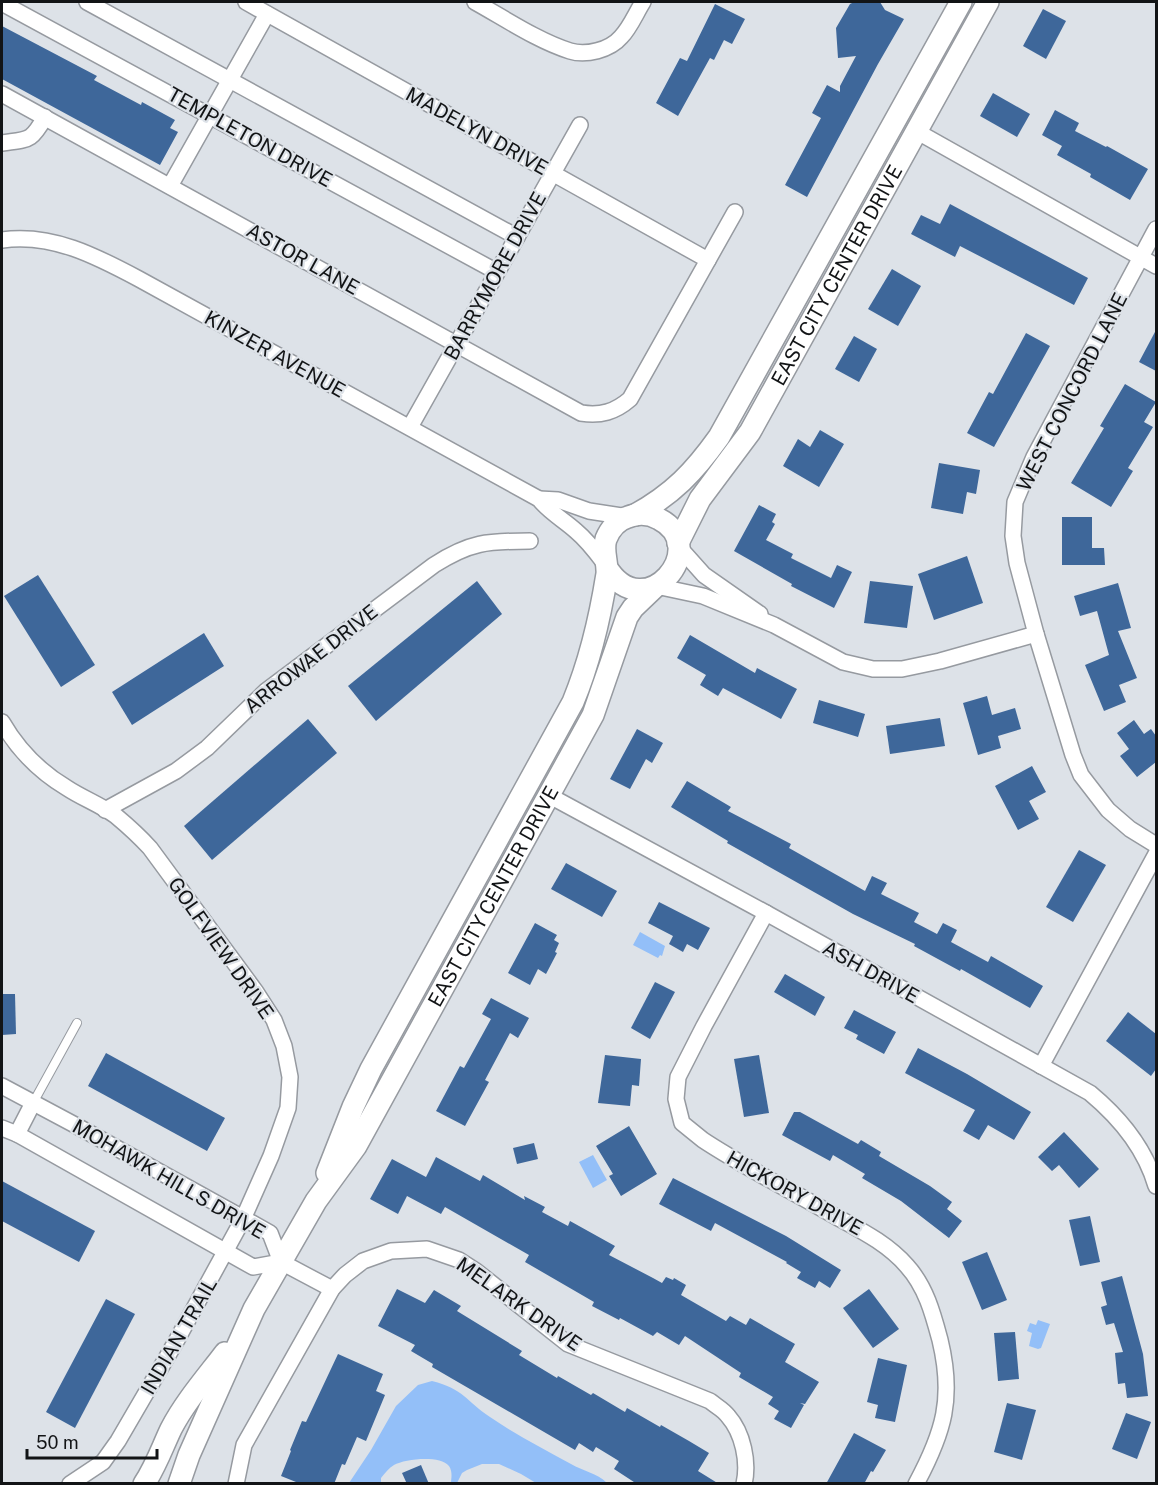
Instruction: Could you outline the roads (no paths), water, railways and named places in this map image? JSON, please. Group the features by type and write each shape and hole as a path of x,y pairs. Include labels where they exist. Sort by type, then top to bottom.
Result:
{"street":[{"name":"TEMPLETON DRIVE","path":"87,2 517,237"},
{"name":"MADELYN DRIVE","path":"246,2 708,260"},
{"path":"475,2 572,52 605,49 621,38 643,2"},
{"name":"EAST CITY CENTER DRIVE","path":"631,516 672,491 690,475 719,437 961,2"},
{"name":"EAST CITY CENTER DRIVE","path":"678,545 700,499 750,432 988,2"},
{"name":"TEMPLETON DRIVE","path":"2,3 497,272"},
{"path":"170,186 267,14"},
{"name":"ASTOR LANE","path":"2,94 581,413 595,415 607,413 620,408 630,399 708,260"},
{"path":"2,143 26,140 35,134 45,117"},
{"name":"BARRYMORE DRIVE","path":"410,427 580,125"},
{"path":"916,131 1156,266"},
{"path":"708,260 735,212"},
{"name":"WEST CONCORD LANE","path":"1156,229 1034,457 1015,502 1012,536 1036,634 1081,775 1108,810 1130,830 1156,845"},
{"name":"KINZER AVENUE","path":"2,240 32,238 87,252 539,499 577,531 607,566"},
{"name":"KINZER AVENUE","path":"539,499 558,500 589,510 631,516"},
{"path":"656,586 674,571 678,560 675,534 662,520 644,514 631,516 620,521 607,536 604,546 607,566 619,583 636,589 656,586 703,596 774,625 843,662 873,669 902,669 940,661 1036,634"},
{"name":"ARROWAE DRIVE","path":"105,810 176,771 207,748 266,691 449,555 457,550 479,544 499,541 530,542"},
{"path":"678,545 704,575 774,625"},
{"name":"EAST CITY CENTER DRIVE","path":"316,1201 353,1107 371,1069 573,702 595,635 607,566"},
{"name":"EAST CITY CENTER DRIVE","path":"179,1484 189,1455 245,1326 316,1201 356,1146 550,796 593,715 627,617 656,586"},
{"name":"GOLFVIEW DRIVE","path":"2,722 15,743 41,770 133,830 150,848 274,1020 284,1046 290,1077 288,1108 271,1156 234,1236"},
{"name":"ASH DRIVE","path":"550,796 1090,1093 1108,1108 1127,1130 1143,1154 1156,1186"},
{"path":"1041,1066 1156,854"},
{"name":"HICKORY DRIVE","path":"766,913 678,1077 676,1100 682,1123 703,1140 882,1242 908,1267 930,1303 946,1366 948,1394 942,1429 916,1484"},
{"name":"MOHAWK HILLS DRIVE","path":"2,1086 270,1233 281,1262 252,1267 17,1134 2,1128"},
{"path":"17,1134 33,1103"},
{"name":"INDIAN TRAIL","path":"70,1484 103,1462 118,1441 234,1236"},
{"name":"MELARK DRIVE","path":"236,1484 244,1444 332,1289 363,1261 392,1251 427,1249 459,1260 508,1294 568,1344 710,1401 728,1416 739,1435 745,1457 744,1484"},
{"path":"281,1262 332,1289"},
{"name":"EAST CITY CENTER DRIVE","path":"144,1484 185,1405 245,1326"}],"lane":[{"path":"33,1103 77,1023"}],"water":[{"path":"640,932 665,946 662,956 658,958 633,945"},
{"path":"593,1155 607,1180 593,1188 579,1162"},
{"path":"1038,1320 1050,1324 1041,1348 1038,1349 1029,1346 1032,1333 1027,1331 1030,1323 1036,1325"},
{"path":"432,1381 458,1392 510,1430 607,1483 536,1483 499,1464 482,1464 462,1473 457,1483 451,1483 449,1466 438,1460 422,1459 394,1465 381,1478 381,1483 349,1483 396,1406 418,1385"}]}
